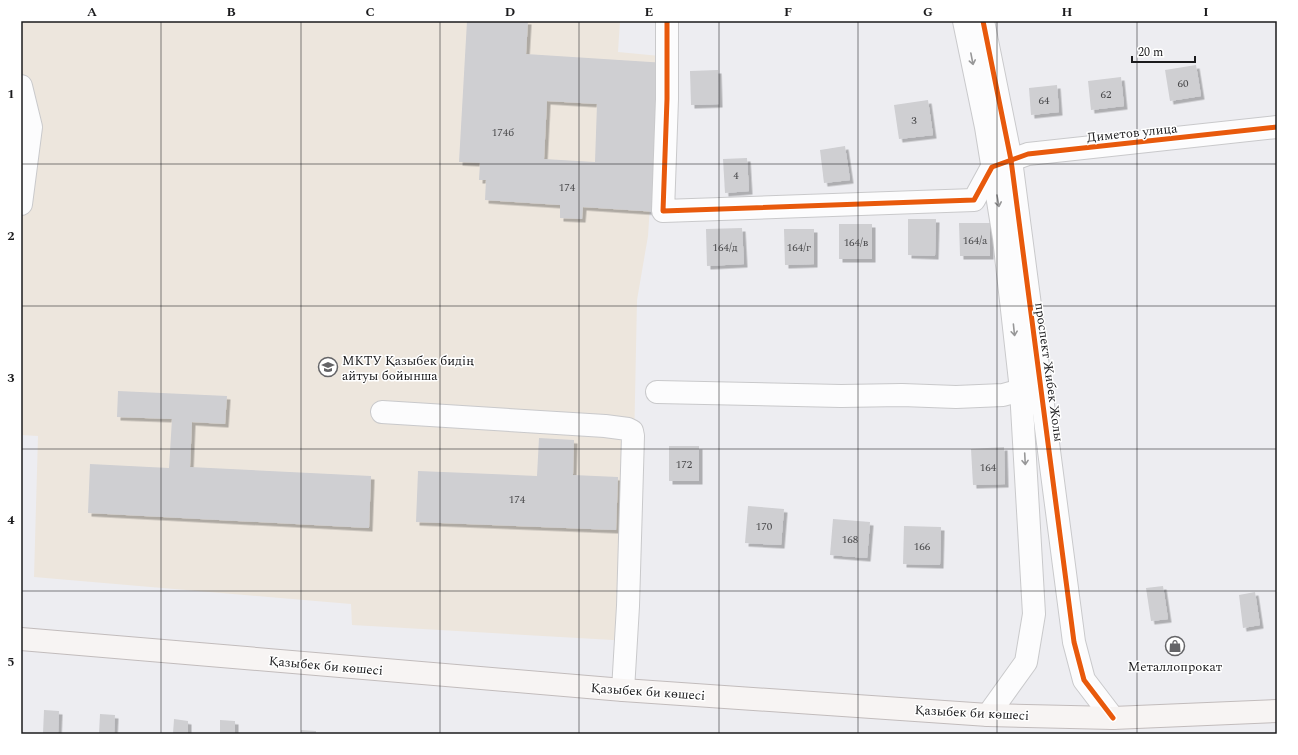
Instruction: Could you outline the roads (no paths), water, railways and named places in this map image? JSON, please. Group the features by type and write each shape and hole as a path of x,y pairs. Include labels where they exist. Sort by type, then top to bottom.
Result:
{"main road":[{"name":"Қазыбек би көшесі","path":"21,639 623,690 988,715 1113,718 1277,711"}],"street":[{"path":"667,21 667,100 663,211 974,200 1002,164"},
{"name":"проспект Жибек Жолы","path":"964,21 1002,164 1004,238 1021,390 1034,614 1026,662 988,715"},
{"name":"проспект Жибек Жолы","path":"983,21 1002,164 1074,642 1084,680 1113,718"},
{"path":"21,86 31,127 21,204"},
{"name":"Диметов улица","path":"1002,164 1028,154 1277,127"},
{"path":"657,392 956,397 1003,395 1021,390"},
{"path":"382,412 605,426 628,429 632,431 633,443 628,606 623,690"}],"place":[{"name":"МКТУ Қазыбек бидің айтуы бойынша","path":"328,367"},
{"name":"Металлопрокат","path":"1175,646"}]}
